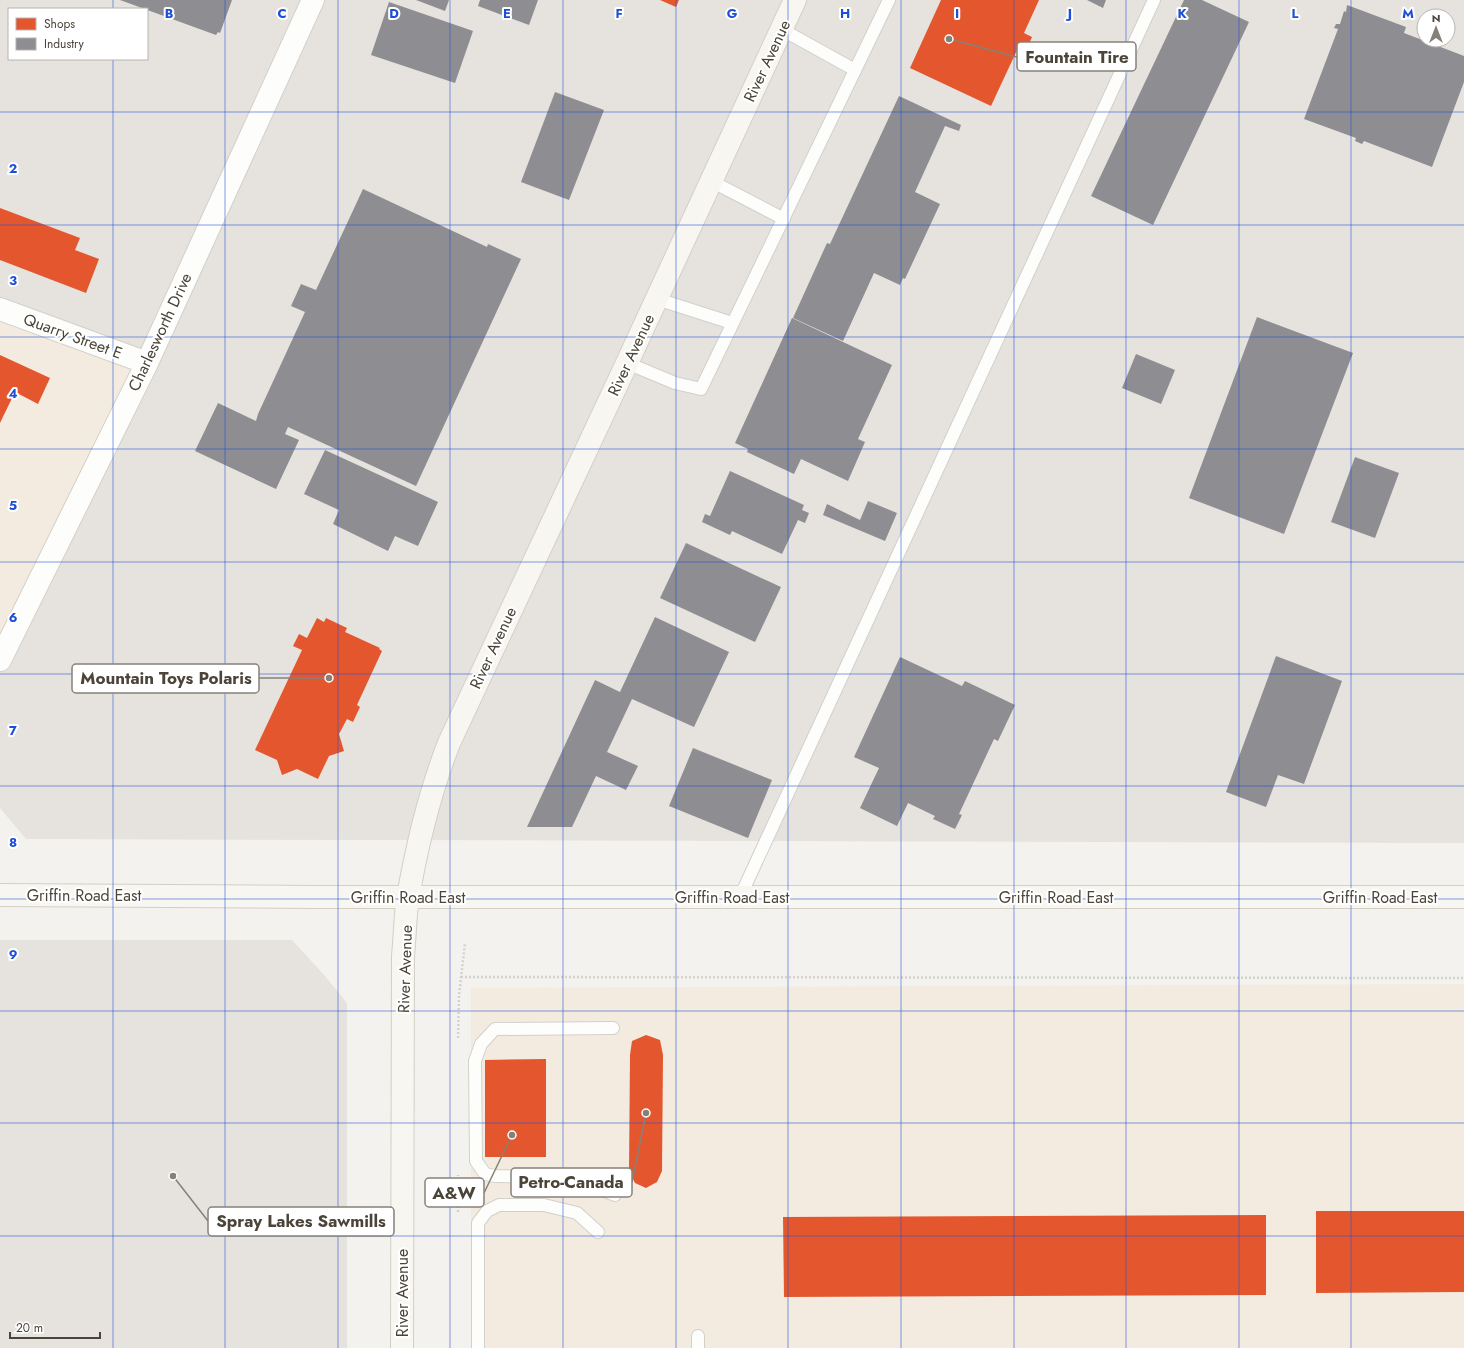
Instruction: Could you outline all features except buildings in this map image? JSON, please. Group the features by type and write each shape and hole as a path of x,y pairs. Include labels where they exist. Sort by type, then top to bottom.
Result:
{"main road":[{"name":"River Avenue","path":"402,1348 403,956 408,897 437,773 448,742 657,299 795,0"},
{"name":"Griffin Road East","path":"0,895 408,897 1464,897"}],"street":[{"name":"Charlesworth Drive","path":"0,660 147,363 313,0"},
{"name":"Quarry Street E","path":"0,309 147,363"}],"lane":[{"path":"627,363 675,383 701,389 889,0"},
{"path":"740,897 1154,0"},
{"path":"781,29 855,70"},
{"path":"711,181 784,219"},
{"path":"657,299 732,323"},
{"path":"613,1028 495,1029 481,1044 475,1061 476,1161 485,1174 567,1177 615,1195"},
{"path":"478,1348 478,1223 487,1211 499,1205 544,1205 578,1213 598,1232"}],"path":[{"path":"461,977 1464,978"}],"shaded area":[{"path":"0,0 1464,0 1464,843 26,839 0,808 0,660 147,363 0,309"},
{"path":"0,309 147,363 0,660"},
{"path":"0,940 292,940 325,976 347,1003 347,1348 0,1348"},
{"path":"1464,984 1464,1348 471,1348 471,988"}],"place":[{"name":"Fountain Tire","path":"949,39"},
{"name":"Mountain Toys Polaris","path":"329,678"},
{"name":"Petro-Canada","path":"646,1113"},
{"name":"A&W","path":"512,1135"},
{"name":"Spray Lakes Sawmills","path":"173,1176"}]}
